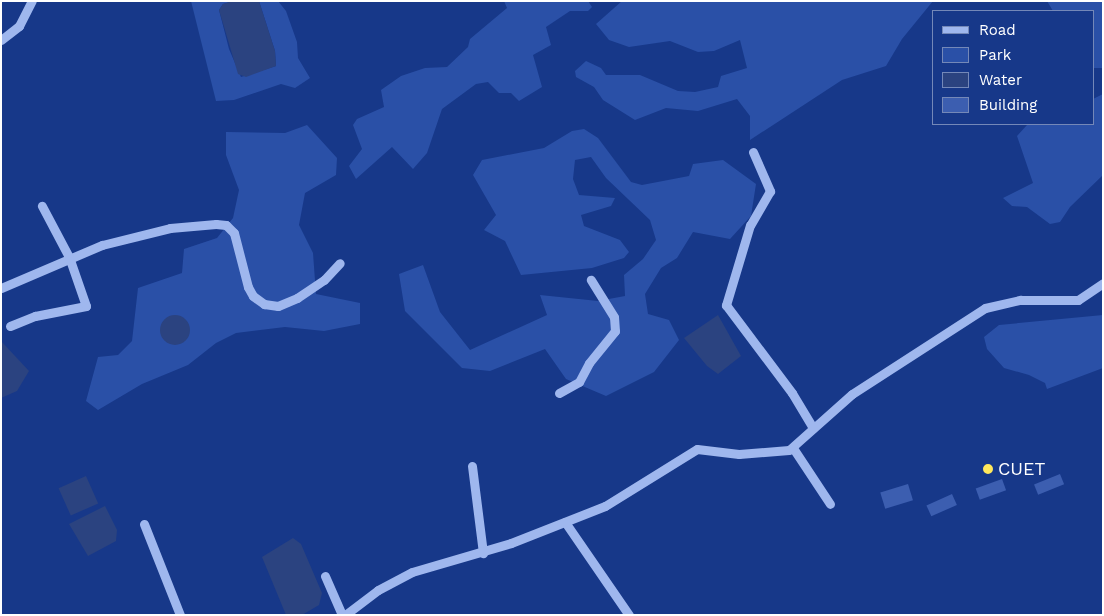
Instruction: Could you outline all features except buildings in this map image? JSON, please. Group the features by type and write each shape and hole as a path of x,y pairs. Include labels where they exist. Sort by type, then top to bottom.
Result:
{"street":[{"path":"1,40 19,26 32,1"},
{"path":"753,152 770,190 750,225 726,305 792,393 813,428"},
{"path":"10,326 35,316 86,306 69,257 42,206"},
{"path":"1,288 69,257 160,230 221,224 234,233 253,296 270,306 296,298 324,280 340,263"},
{"path":"559,393 579,382 589,363 615,331 614,317 591,280"},
{"path":"325,576 343,615 378,590 412,572 483,552 605,506 697,449 739,454 770,453 793,448 852,394 985,308 1021,300 1078,300 1103,283"},
{"path":"793,448 830,504"},
{"path":"472,466 483,552"},
{"path":"565,522 629,615"},
{"path":"144,524 180,615"}],"green space":[{"path":"191,1 233,1 223,4 219,10 229,49 241,77 276,66 275,51 259,1 278,1 286,11 297,42 298,58 310,78 295,88 281,84 234,100 216,101"},
{"path":"504,1 588,1 592,7 588,11 570,11 546,27 551,45 533,55 542,87 519,101 511,93 499,93 488,82 476,84 442,109 427,153 413,169 392,147 356,179 349,166 362,149 353,125 357,119 384,107 381,90 401,76 425,68 447,67 468,47 470,39 507,8"},
{"path":"622,1 933,1 902,39 886,66 842,80 750,140 750,116 737,99 698,111 666,108 635,120 603,100 594,87 576,77 575,71 586,61 601,68 606,75 640,75 678,91 695,92 718,87 721,76 747,68 740,40 714,51 698,52 670,41 629,47 609,40 596,24"},
{"path":"1047,1 1103,1 1103,68 1094,68 1094,10 1052,10"},
{"path":"1103,94 1103,175 1070,207 1060,222 1050,224 1027,207 1012,206 1003,198 1033,183 1017,136 1027,125 1094,125 1094,98"},
{"path":"307,125 337,158 336,175 305,193 299,225 313,253 316,294 360,303 360,324 324,331 285,327 236,333 216,343 188,365 142,384 98,410 86,401 98,357 118,355 132,341 138,288 182,273 184,249 217,238 233,218 239,190 226,155 226,132 285,133"},
{"path":"584,129 598,138 631,182 642,185 689,176 693,164 723,160 756,184 751,216 730,239 693,232 677,258 661,268 645,294 648,314 669,320 679,340 654,372 606,396 566,379 545,349 490,371 462,368 405,311 399,274 423,265 440,312 470,350 547,315 540,295 598,301 625,296 624,275 643,259 656,240 650,220 606,178 591,157 575,160 573,179 579,195 615,198 611,206 581,215 584,226 620,240 629,252 624,258 592,268 521,275 505,241 484,230 496,215 473,175 482,160 544,148 572,131"},
{"path":"1103,315 1103,368 1047,389 1045,383 1029,375 1004,368 987,349 984,337 999,325"}],"water":[{"path":"233,1 259,1 275,51 276,66 246,77 238,74 219,10 223,4"},
{"path":"175,315 186,319 190,330 186,341 175,345 164,341 160,330 164,319"},
{"path":"718,315 741,356 718,374 707,366 684,338"},
{"path":"1,341 29,371 17,391 1,398"},
{"path":"86,476 98,503 71,516 59,488"},
{"path":"105,506 117,530 116,541 88,556 69,524"},
{"path":"293,538 301,544 322,593 319,605 302,615 286,615 262,557"}],"place":[{"name":"CUET","path":"988,469"}]}
